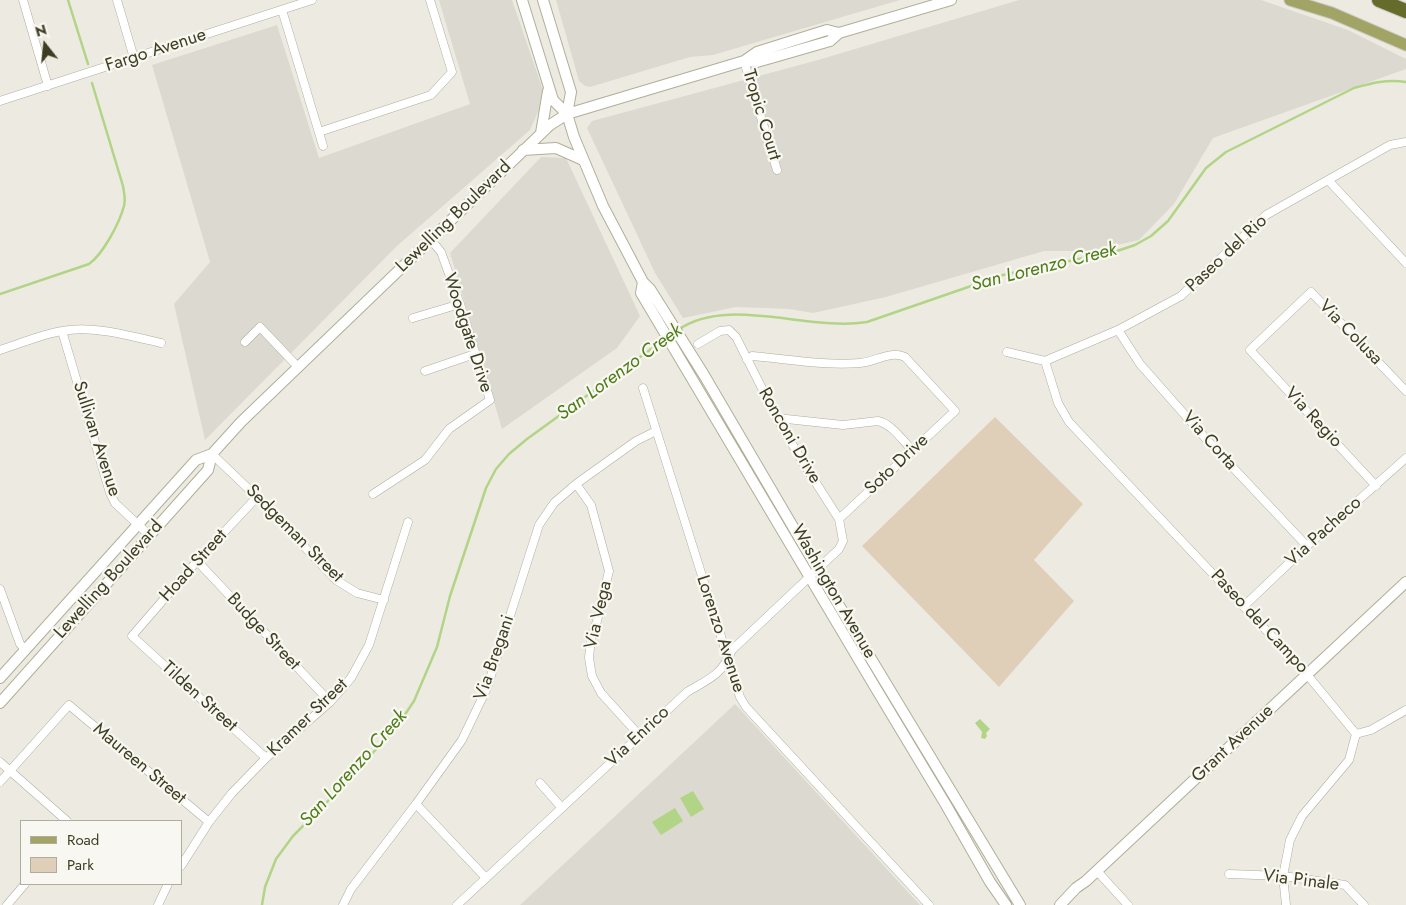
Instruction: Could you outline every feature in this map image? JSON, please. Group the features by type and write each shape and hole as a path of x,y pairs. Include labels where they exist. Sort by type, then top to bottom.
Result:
{"highway":[{"path":"1379,0 1406,11"}],"main road":[{"name":"Washington Avenue","path":"522,0 553,100 567,114 602,206 643,282 641,293 683,342 818,570 1021,904"},
{"name":"Washington Avenue","path":"543,0 571,92 567,114"},
{"name":"Lewelling Boulevard","path":"0,678 196,460 212,454 241,422 523,150 541,133 567,114 744,61 757,62 830,41 839,33 951,0"},
{"path":"1290,0 1332,13 1406,45"},
{"path":"541,133 547,103 548,85"},
{"path":"523,150 556,148 583,160"},
{"name":"Washington Avenue","path":"664,322 673,348 990,882 1006,905"},
{"name":"Lewelling Boulevard","path":"0,702 208,470 212,454"},
{"name":"Grant Avenue","path":"1062,902 1406,582"},
{"path":"25,649 30,668"},
{"path":"1050,905 1062,902"}],"street":[{"path":"23,0 48,86"},
{"path":"118,0 134,58"},
{"name":"Fargo Avenue","path":"0,101 312,0"},
{"path":"319,132 431,95 452,72 430,0"},
{"path":"282,10 323,146"},
{"name":"Tropic Court","path":"744,61 777,170"},
{"name":"Paseo del Rio","path":"1045,361 1118,330 1181,296 1266,215 1390,145 1406,142"},
{"path":"1328,180 1406,263"},
{"name":"Woodgate Drive","path":"373,494 425,460 449,429 490,400 474,354 460,304 441,252 431,240"},
{"name":"Via Colusa","path":"1250,350 1312,292 1406,391"},
{"path":"413,318 460,304"},
{"path":"245,342 260,327 298,367"},
{"path":"0,350 62,331 84,330 123,334 161,343"},
{"name":"Ronconi Drive","path":"698,344 720,331 729,330 736,337 777,418 802,462 839,519 843,542 839,549 818,570"},
{"name":"Via Corta","path":"1118,330 1140,364 1207,440 1307,546"},
{"name":"Sullivan Avenue","path":"62,331 110,493 116,504 149,535"},
{"name":"Via Regio","path":"1250,350 1376,486"},
{"path":"1007,352 1045,361"},
{"path":"425,371 474,354"},
{"name":"Soto Drive","path":"747,360 752,356 847,364 864,363 900,354 905,357 954,411 839,519"},
{"name":"Paseo del Campo","path":"1045,361 1058,403 1070,422 1307,674 1356,734"},
{"name":"Lorenzo Avenue","path":"643,388 740,697 746,707 929,905"},
{"path":"777,418 843,425 884,422 913,451"},
{"name":"Via Bregani","path":"344,905 351,889 462,740 487,688 539,525 554,503 576,484 636,441 656,431"},
{"name":"Sedgeman Street","path":"212,454 258,497 336,580 357,593 384,600"},
{"name":"Via Pacheco","path":"1244,606 1307,546 1406,458"},
{"name":"Via Vega","path":"576,484 591,505 609,572 591,638 589,658 592,676 600,693 640,735"},
{"name":"Hoad Street","path":"132,636 197,562 258,497"},
{"name":"Kramer Street","path":"182,864 208,822 232,793 266,758 330,702 351,678 369,644 408,522"},
{"name":"Budge Street","path":"197,562 330,702"},
{"name":"Via Enrico","path":"457,905 686,692 718,673 728,660 732,650 818,570"},
{"path":"0,590 20,644 25,649"},
{"name":"Tilden Street","path":"132,636 266,758"},
{"name":"Maureen Street","path":"10,772 69,705 208,822"},
{"path":"1286,905 1283,876 1290,840 1302,816 1349,760 1356,734 1371,730 1406,710"},
{"path":"0,762 66,820"},
{"path":"0,782 10,772"},
{"path":"540,783 562,808"},
{"path":"416,804 486,878"},
{"path":"1097,871 1128,905"},
{"name":"Via Pinale","path":"1229,874 1283,876 1346,885 1364,905"},
{"path":"6,905 24,885"},
{"path":"158,905 168,885"}],"shaded area":[{"path":"439,0 512,0 545,96 530,130 397,246 205,440 174,304 210,262 152,65 277,25 319,158 470,104"},
{"path":"556,0 900,0 713,55 690,57 590,87 585,86 579,81"},
{"path":"1019,0 1261,0 1348,30 1406,59 1406,69 1213,138 1174,204 1139,240 1092,251 1044,251 886,297 813,313 789,309 736,307 683,318 655,273 587,128 592,121 818,60"},
{"path":"541,157 566,158 640,316 617,348 502,429 450,253"},
{"path":"735,704 920,905 520,905"},
{"path":"980,719 990,729 986,733 985,739 981,738 982,732 975,723"},
{"path":"693,791 704,809 691,817 680,798"},
{"path":"675,808 683,821 661,835 652,822"}],"green space":[{"path":"995,417 1083,504 1034,560 1074,601 999,687 862,546"}],"waterway":[{"path":"68,0 88,64"},
{"name":"San Lorenzo Creek","path":"678,330 698,320 720,315 744,315 820,323 844,324 867,322 1003,275 1117,251 1135,245 1151,236 1168,221 1206,168 1226,152 1354,88 1386,81 1406,82"},
{"path":"0,294 89,264 105,246 122,213 125,203 123,186 92,83"},
{"name":"San Lorenzo Creek","path":"262,905 265,887 276,859 293,836 396,728 414,701 437,647 450,596 486,488 496,469 509,454 527,439 665,339"}]}
